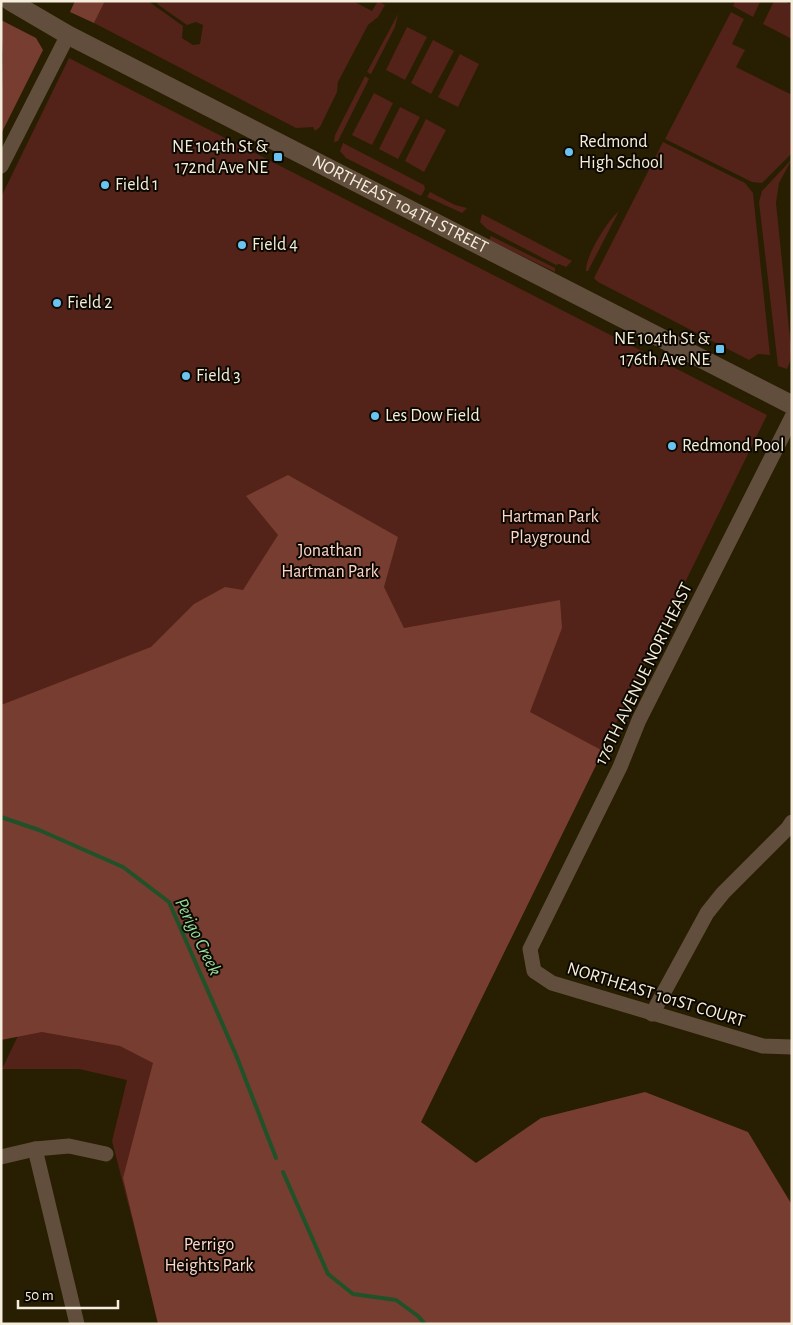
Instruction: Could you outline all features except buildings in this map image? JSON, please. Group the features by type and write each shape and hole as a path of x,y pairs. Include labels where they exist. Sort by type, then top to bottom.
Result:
{"street":[{"name":"NORTHEAST 104TH STREET","path":"10,1 68,35 792,405"},
{"path":"1,166 68,35"},
{"name":"176TH AVENUE NORTHEAST","path":"530,949 620,767 639,720 792,417"},
{"path":"652,1014 707,913 723,893 792,822"},
{"name":"NORTHEAST 101ST COURT","path":"530,949 534,970 552,983 763,1046 792,1047"},
{"path":"1,1157 35,1149 69,1146 106,1154"},
{"path":"35,1149 77,1324"}],"green space":[{"path":"75,1 105,1 94,23 70,12"},
{"path":"105,1 148,1 183,26 182,38 193,45 200,44 203,25 196,22 187,25 157,4 158,1 353,1 372,11 378,1 385,5 378,17 368,25 338,82 337,92 320,127 315,131 313,127 296,128 94,23"},
{"path":"735,1 760,2 753,17 733,6"},
{"path":"774,1 784,1 792,5 792,39 763,24"},
{"path":"731,12 744,19 732,44 745,50 736,67 792,95 792,153 762,183 752,182 665,139"},
{"path":"398,14 395,27 371,74 367,72"},
{"path":"1,20 36,38 43,50 1,134 3,55"},
{"path":"407,27 427,37 405,80 386,70"},
{"path":"433,40 454,51 431,94 411,83"},
{"path":"460,54 479,64 458,107 438,97"},
{"name":"Jonathan Hartman Park","path":"69,58 767,415 421,1122 159,1324 112,1141 127,1080 79,1069 2,1069 64,940 1,908 1,197"},
{"path":"365,76 369,79 338,141 334,142 335,135"},
{"path":"374,93 393,103 372,145 352,135"},
{"path":"400,107 420,117 398,159 379,149"},
{"path":"426,119 446,130 424,172 405,161"},
{"path":"663,142 745,183 753,193 770,355 758,354 749,360 598,282 594,278"},
{"path":"343,143 424,185 425,189 421,196 346,158 340,151"},
{"path":"792,159 779,183 776,203 791,348 790,362 787,369 778,366 759,202 762,191"},
{"path":"430,192 455,205 467,208 462,213 427,197"},
{"path":"619,211 588,271 586,271 593,248 609,222"},
{"path":"482,214 572,261 566,267 559,264 556,265 487,229 480,222"},
{"path":"491,236 555,268 555,272 489,240"},
{"name":"Perrigo Heights Park","path":"288,475 398,537 384,587 404,628 560,600 562,628 530,712 603,751 421,1122 476,1163 541,1118 645,1092 748,1132 792,1205 792,1324 158,1324 123,1178 153,1063 120,1046 42,1032 1,1040 1,705 151,647 194,604 225,587 243,590 278,535 246,496"}],"waterway":[{"name":"Perigo Creek","path":"1,817 39,830 123,867 169,902 236,1055 276,1158"},
{"name":"Perigo Creek","path":"283,1172 328,1274 353,1294 396,1300 418,1316 425,1324"}],"place":[{"name":"Redmond High School","path":"569,152"},
{"name":"NE 104th St & 172nd Ave NE","path":"278,157"},
{"name":"Field 1","path":"105,185"},
{"name":"Field 4","path":"242,245"},
{"name":"Field 2","path":"57,303"},
{"name":"NE 104th St & 176th Ave NE","path":"720,349"},
{"name":"Field 3","path":"186,376"},
{"name":"Les Dow Field","path":"375,416"},
{"name":"Redmond Pool","path":"672,446"}],"park label":[{"name":"Hartman Park Playground","path":"550,527"}]}
